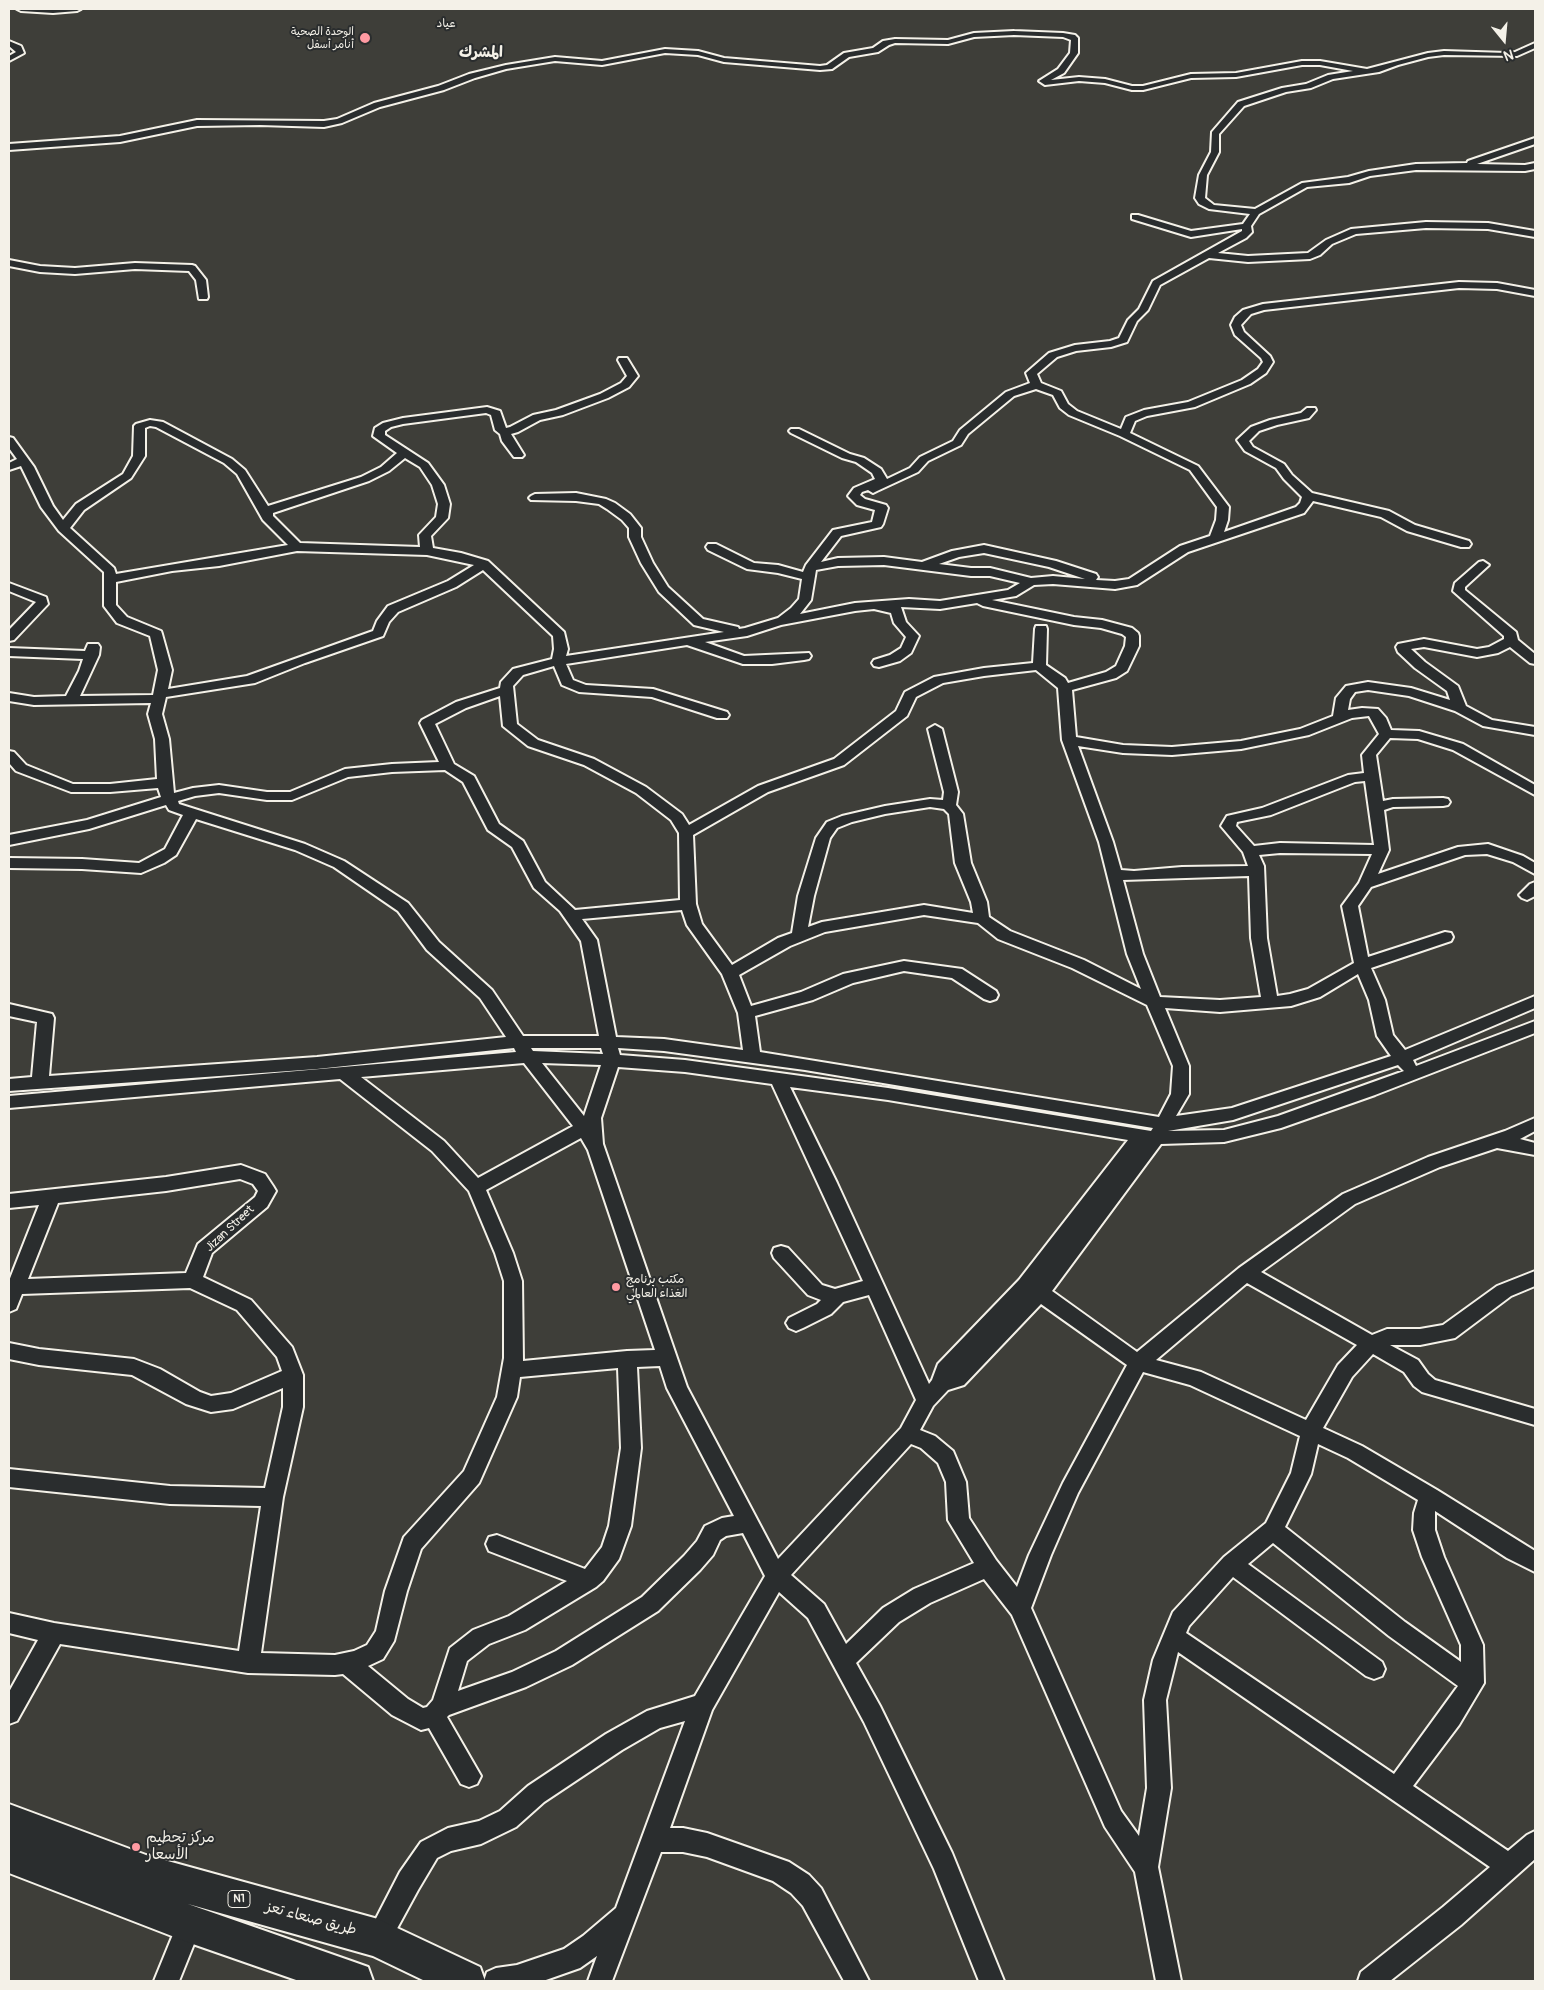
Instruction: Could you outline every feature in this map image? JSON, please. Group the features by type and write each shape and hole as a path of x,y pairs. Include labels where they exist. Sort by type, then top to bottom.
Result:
{"highway":[{"name":"طريق صنعاء تعز","path":"9,1822 146,1874 378,1938 466,1981"},
{"path":"9,1855 190,1924 354,1981"}],"street":[{"path":"21,9 53,11 77,9"},
{"path":"9,147 120,139 196,123 324,124 339,121 377,105 441,88 472,76 506,67 555,59 602,63 665,51 698,53 724,60 820,68 829,67 848,55 875,50 895,41 948,42 974,35 1014,33 1063,35 1075,40 1074,52 1061,71 1043,81 1045,83 1079,79 1106,82 1132,88 1143,88 1192,76 1236,75 1302,63 1369,72"},
{"path":"9,43 18,48 20,53 9,60"},
{"path":"1256,212 1212,207 1202,202 1200,198 1203,176 1215,152 1215,134 1242,104 1285,90 1308,86 1331,77 1379,70 1395,63 1428,55 1444,53 1507,56 1517,54 1535,45"},
{"path":"1464,166 1535,141"},
{"path":"1216,537 1222,520 1223,507 1194,468 1124,434 1073,413 1064,406 1057,393 1036,384 1031,372 1052,355 1075,348 1111,344 1123,340 1133,320 1143,310 1156,283 1243,236 1247,232 1246,226 1256,212 1304,185 1349,180 1369,174 1416,167 1464,166 1481,168 1535,166"},
{"path":"1135,217 1191,234 1246,226"},
{"path":"1208,255 1248,259 1310,256 1317,253 1330,242 1348,233 1375,228 1470,225 1510,228 1535,234"},
{"path":"9,263 40,269 75,270 134,266 192,268 201,280 203,297"},
{"path":"1124,434 1130,418 1144,413 1190,405 1246,382 1262,371 1268,362 1265,356 1239,334 1236,325 1239,319 1247,312 1263,307 1459,285 1497,286 1535,293"},
{"path":"505,432 537,417 559,413 604,396 625,384 633,376 623,360"},
{"path":"854,496 903,476 914,470 924,459 944,448 957,444 964,432 1010,394 1036,384"},
{"path":"427,551 425,535 442,518 444,504 438,485 424,465 379,436 379,430 387,425 403,421 487,410 496,413 501,430 505,432 508,441 518,455"},
{"path":"1311,410 1305,416 1274,422 1255,429 1243,440 1249,449 1280,466 1288,477 1308,496 1386,514 1411,528 1465,544"},
{"path":"63,528 80,507 127,476 139,456 140,426 150,423 159,424 228,461 241,472 267,517 297,547"},
{"path":"795,431 846,456 860,460 877,471 881,479 880,481 858,490 854,496"},
{"path":"9,440 23,461 47,507 63,528 110,571 110,606 122,620 156,634 165,670 156,714 162,739 168,799 174,807 300,847 339,864 403,907 433,946 486,994 523,1050 584,1128 596,1150 677,1388 776,1576 816,1611 872,1714 943,1862 991,1981"},
{"path":"266,513 269,510 365,479 385,469 404,453"},
{"path":"9,467 23,461"},
{"path":"778,622 796,611 805,600 810,573 837,533 878,524 882,508 861,502 854,496"},
{"path":"712,547 751,566 810,573 838,562 857,560 900,563 971,572 990,572 1031,582 1053,580 1115,585 1133,582 1184,549 1300,510 1306,504 1308,496"},
{"path":"534,498 576,497 602,501 611,506 635,528 635,537 647,563 663,589 684,609 699,622 747,632"},
{"path":"111,579 172,567 219,562 297,547 427,551 460,557 484,564 559,635 561,649 558,661 566,682 584,689 653,694 722,715"},
{"path":"922,566 956,554 984,549 1052,564 1115,585"},
{"path":"9,697 34,701 69,701 159,697 250,680 300,660 378,633 383,621 393,609 452,584 484,564"},
{"path":"1460,708 1453,689 1420,665 1403,649 1403,646 1424,643 1477,653 1501,647 1510,641 1511,635 1459,591 1459,586 1483,565"},
{"path":"752,1057 746,1013 730,973 695,925 688,904 686,833 677,817 640,790 589,762 533,743 510,726 506,685 518,672 558,661 747,632 778,622 882,604 909,603 940,606 1012,594 1031,582"},
{"path":"9,587 42,600 42,604 9,637"},
{"path":"955,603 982,602 1074,622 1102,624 1127,630 1133,636 1132,646 1122,668 1111,675 1065,688"},
{"path":"855,608 896,610 900,623 913,636 906,650 894,658 879,663"},
{"path":"1039,666 1041,630"},
{"path":"689,641 743,660 772,660 804,656"},
{"path":"1510,641 1535,660"},
{"path":"9,652 93,651 76,692 69,701"},
{"path":"600,1981 654,1840 702,1705 776,1576 908,1434 933,1392 957,1379 1033,1289 1154,1133 1180,1094 1181,1066 1135,954 1106,842 1069,740 1065,688 1060,680 1039,666 984,672 939,680 910,695 902,713 838,762 763,789 686,833"},
{"path":"1339,719 1343,698 1351,689 1368,686 1411,692 1460,708 1488,723 1535,731"},
{"path":"506,690 461,705 427,723 448,766 469,779 492,827 518,844 539,884 565,907 589,940 612,1060 592,1118 596,1150"},
{"path":"1069,740 1123,749 1172,751 1241,745 1304,732 1349,714 1373,712 1379,718 1386,734"},
{"path":"935,730 951,792 949,805"},
{"path":"1386,734 1369,755 1382,850 1366,884 1350,906 1362,964 1377,1000 1385,1036 1414,1073"},
{"path":"1386,734 1419,735 1458,747 1535,791"},
{"path":"9,755 21,768 71,788 110,788 165,783"},
{"path":"9,840 89,824 193,792 219,789 267,796 292,796 345,773 392,768 448,766"},
{"path":"1270,1001 1260,938 1256,871 1250,850 1228,826 1232,819 1266,812 1353,778 1373,776"},
{"path":"1376,807 1394,803 1443,802"},
{"path":"799,936 806,896 822,838 832,826 847,819 885,810 930,803 949,805 956,814 963,863 979,902 982,919"},
{"path":"9,863 82,864 141,868 171,852 192,812"},
{"path":"1250,850 1280,848 1382,850"},
{"path":"1366,884 1463,850 1488,849 1518,859 1535,869"},
{"path":"1113,874 1134,876 1182,872 1256,871"},
{"path":"571,915 688,904"},
{"path":"730,973 784,942 822,927 924,910 982,919 1004,934 1078,964 1154,1002 1220,1006 1291,1000 1314,993 1362,964 1445,937"},
{"path":"746,1013 807,996 849,978 904,966 956,973 990,995"},
{"path":"10,1087 40,1083 523,1050 608,1042 664,1045 805,1064 1154,1133 1233,1114 1402,1058 1535,1002"},
{"path":"9,1010 46,1018 40,1083"},
{"path":"9,1102 345,1074 523,1050 571,1057 685,1066 1154,1133 1224,1136 1281,1122 1369,1091 1535,1027"},
{"path":"9,1623 54,1633 248,1663 335,1665 347,1663 375,1652 386,1634 396,1591 412,1544 472,1477 507,1397 514,1358 513,1281 504,1253 476,1187 438,1146 345,1074"},
{"path":"778,1079 874,1286 933,1392"},
{"path":"1020,1608 1040,1555 1070,1489 1138,1364 1246,1273 1349,1199 1434,1162 1503,1138 1535,1124"},
{"path":"476,1187 584,1128"},
{"path":"1503,1138 1535,1139"},
{"path":"1503,1138 1535,1149"},
{"name":"Jizan Street","path":"9,1201 166,1184 241,1172 260,1179 267,1191 261,1202 205,1250 192,1280"},
{"path":"51,1197 12,1296 192,1280 244,1305 285,1353 293,1375 293,1407 272,1496 248,1663"},
{"path":"781,1253 815,1290 836,1297"},
{"path":"1246,1273 1411,1366 1421,1380 1429,1386 1535,1418"},
{"path":"1168,1981 1146,1867 1159,1788 1156,1700 1164,1660 1181,1619 1232,1564 1273,1530 1301,1474 1311,1431 1345,1371 1371,1344 1387,1337 1420,1338 1448,1332 1504,1292 1535,1278"},
{"path":"796,1323 824,1309 836,1297 874,1286"},
{"path":"1033,1289 1138,1364 1194,1378 1355,1452 1430,1496 1515,1552 1535,1562"},
{"path":"9,1351 76,1362 134,1367 153,1375 193,1398 211,1404 233,1401 293,1375"},
{"path":"512,1370 627,1359 667,1358"},
{"path":"468,1776 438,1711 458,1655 481,1636 517,1623 588,1580 612,1552 620,1526 631,1448 627,1359"},
{"path":"908,1434 928,1442 946,1457 956,1482 959,1520 988,1566 1020,1608 1114,1819 1146,1867"},
{"path":"9,1478 170,1495 272,1496"},
{"path":"1397,1789 1451,1717 1473,1683 1472,1645 1433,1557 1424,1530 1424,1513 1430,1496"},
{"path":"347,1663 400,1707 421,1718 518,1680 564,1658 650,1604 706,1548 712,1533 722,1527 748,1523"},
{"path":"1273,1530 1397,1628 1473,1683"},
{"path":"497,1544 588,1580"},
{"path":"1232,1564 1374,1669"},
{"path":"843,1661 891,1615 922,1596 988,1566"},
{"path":"9,1713 54,1633"},
{"path":"1174,1637 1508,1865"},
{"path":"378,1938 409,1880 429,1850 448,1840 481,1832 508,1819 536,1794 614,1742 655,1720 702,1705"},
{"path":"654,1840 683,1840 707,1845 780,1871 800,1884 812,1897 857,1981"},
{"path":"1370,1981 1452,1916 1535,1843"},
{"path":"496,1981 517,1978 570,1959 592,1945 626,1915"},
{"path":"166,1981 190,1924"}],"place":[{"name":"الوحدة الصحية أنامر أسفل","path":"365,38"},
{"name":"مكتب برنامج الغذاء العالمي","path":"616,1287"},
{"name":"مركز تحطيم الأسعار","path":"136,1847"}],"district":[{"name":"عياد","path":"446,24"},
{"name":"المشرك","path":"481,53"}]}
